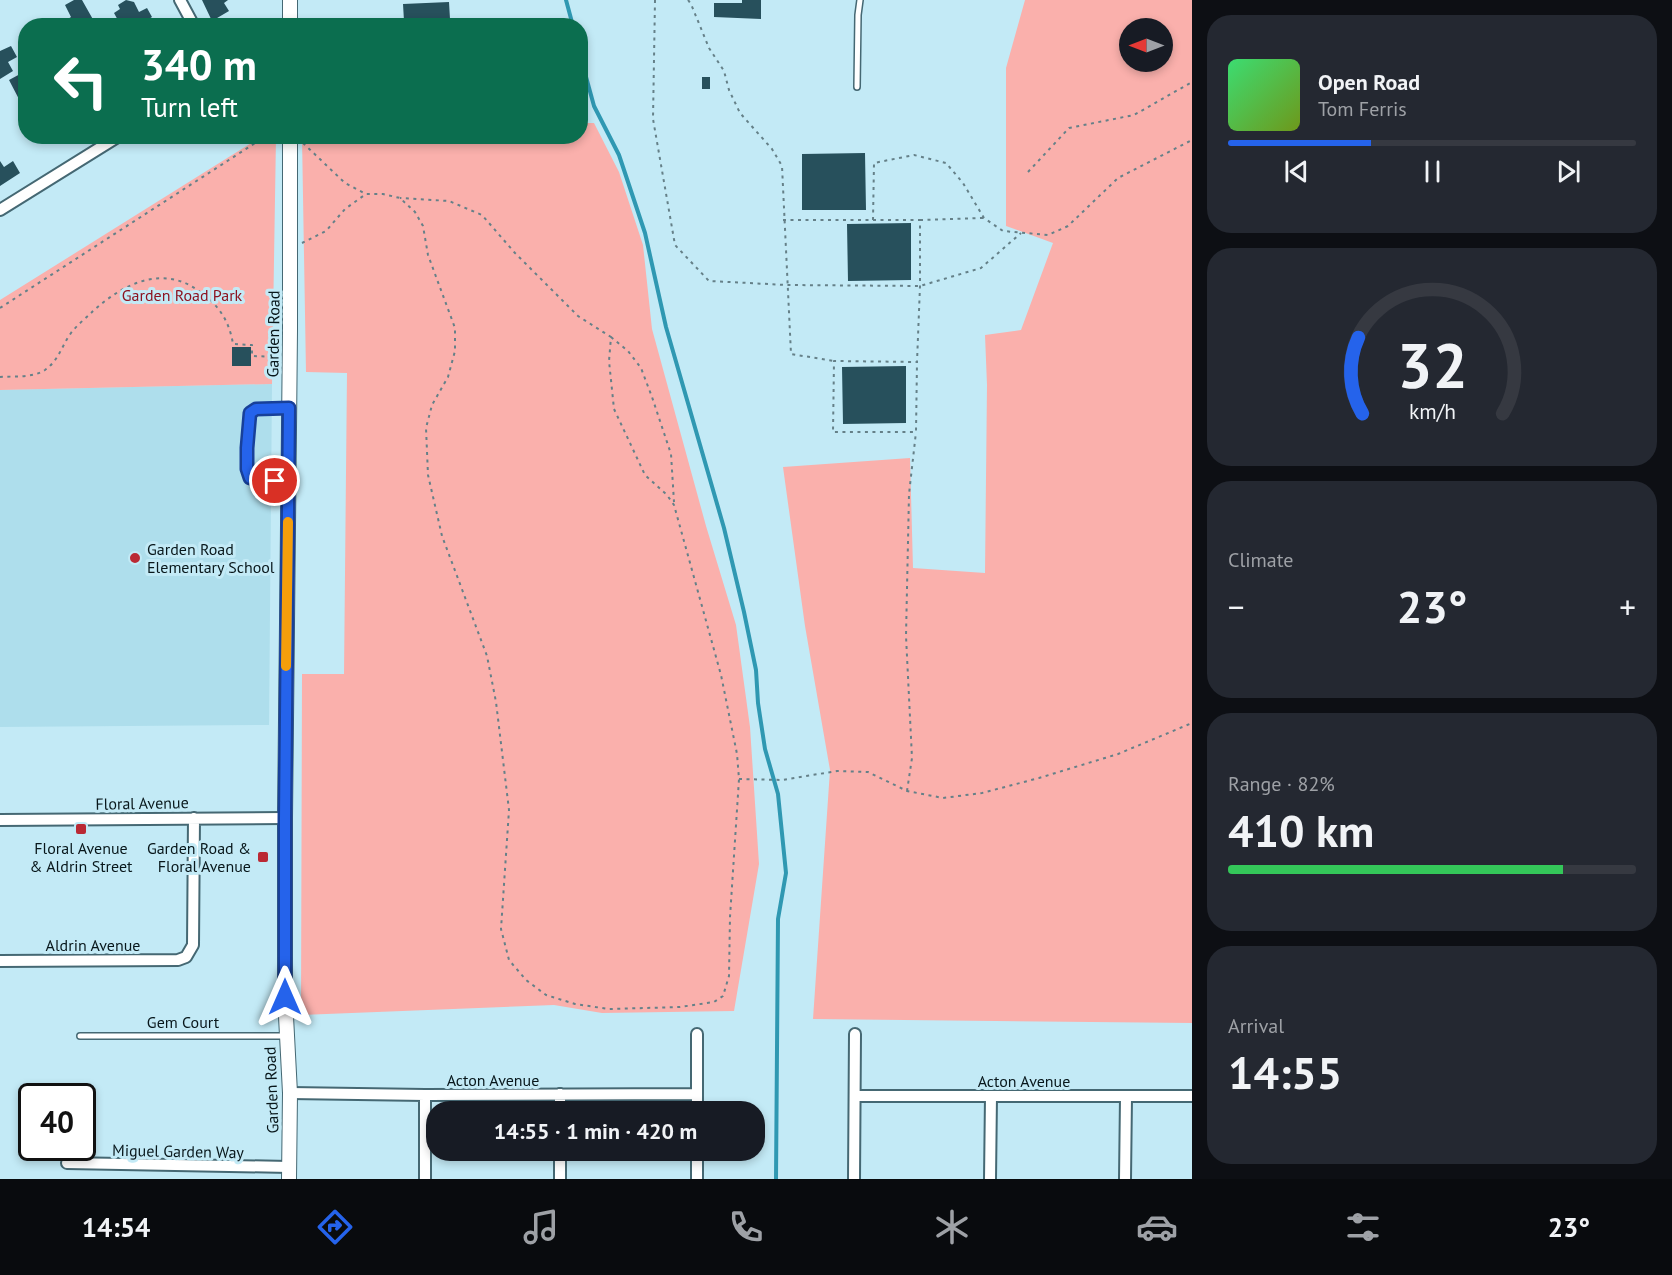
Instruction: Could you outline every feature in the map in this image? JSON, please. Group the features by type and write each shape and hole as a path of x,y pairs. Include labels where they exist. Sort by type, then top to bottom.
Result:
{"street":[{"path":"180,0 190,18"},
{"path":"290,0 290,18"},
{"path":"0,210 101,144"},
{"name":"Garden Road","path":"289,1173 290,1094 286,1036 285,818 290,144"},
{"name":"Aldrin Avenue","path":"0,961 178,960 186,957 193,945 194,818"},
{"name":"Floral Avenue","path":"0,820 285,818"},
{"path":"697,1034 697,1101"},
{"path":"854,1179 855,1034"},
{"name":"Acton Avenue","path":"290,1094 697,1094"},
{"path":"560,1094 560,1101"},
{"path":"425,1095 425,1179"},
{"name":"Acton Avenue","path":"855,1096 1192,1096"},
{"path":"990,1179 991,1096"},
{"path":"1125,1179 1126,1097"},
{"path":"560,1161 560,1179"},
{"path":"697,1161 697,1179"},
{"name":"Miguel Garden Way","path":"67,1164 289,1173"}],"lane":[{"path":"857,87 860,0"},
{"path":"288,481 261,481 250,478 247,469 247,448 250,413 256,409 289,408"},
{"name":"Gem Court","path":"80,1036 286,1036"}],"path":[{"path":"655,0 653,119 675,245 709,282 920,286 981,268 1020,233"},
{"path":"688,0 709,48 724,71 729,90 740,112 772,149 782,166 790,354 834,361 916,362"},
{"path":"1028,172 1069,128 1134,115 1192,82"},
{"path":"873,220 874,163 914,155 946,163 963,183 984,218 1004,231 1048,235 1068,226 1118,178 1192,140"},
{"path":"0,309 254,144"},
{"path":"305,144 345,183 366,194 449,201 482,215 515,253 578,316 628,351 641,368 671,454 674,505 721,675 737,754 739,779 730,918 729,976 723,996 714,1002 680,1007 609,1009 575,1004 546,995 526,980 509,960 501,929 509,810 496,702 487,656 442,536 428,475 426,428 432,405 448,377 455,351 455,328 428,255 423,226 415,212 400,198"},
{"path":"291,246 326,231 345,209 366,194"},
{"path":"783,220 984,218"},
{"path":"907,791 912,758 906,636 909,494 916,432 920,220"},
{"path":"0,377 43,372 60,357 67,340 76,327 110,296 133,284 152,279 177,280 190,285 208,298 223,313 232,344 252,345 252,357 290,357"},
{"path":"611,337 609,361 614,409 645,475 667,495 674,505"},
{"path":"834,361 833,432 916,432"},
{"path":"739,779 782,780 837,771 868,772 907,791 943,798 982,793 1118,754 1192,723"}],"shaded area":[{"name":"Garden Road Elementary School","path":"272,384 269,725 0,727 0,390"}],"green space":[{"path":"1025,0 1192,0 1192,1023 813,1019 830,770 805,626 783,467 910,458 913,568 985,573 987,385 985,335 1021,330 1053,243 1006,226 1006,68"},
{"path":"588,123 594,123 619,172 643,245 652,329 706,526 736,625 750,727 759,864 734,1011 602,1013 554,1005 301,1015 302,674 344,674 347,373 306,372 302,144 588,144"},
{"name":"Garden Road Park","path":"250,144 276,144 272,384 0,390 0,300"}],"building":[{"path":"74,0 82,0 92,18 70,18 65,5"},
{"path":"126,0 134,2 139,12 147,8 152,17 117,18 114,13 120,9 118,5"},
{"path":"202,0 228,0 224,3 229,11 217,18 211,18"},
{"path":"742,0 761,0 761,19 714,17 714,3 742,3"},
{"path":"449,2 450,18 404,18 403,4"},
{"path":"11,46 17,57 8,62 13,71 0,79 0,51"},
{"path":"18,75 18,97 9,80"},
{"path":"702,77 710,77 710,89 702,89"},
{"path":"865,153 866,210 802,210 802,154"},
{"path":"0,161 4,167 13,161 20,173 0,186"},
{"path":"911,223 911,280 848,281 847,224"},
{"path":"232,347 251,347 251,366 232,366"},
{"path":"906,366 906,423 843,424 842,367"}],"waterway":[{"path":"566,0 571,18"},
{"path":"588,84 594,106 619,155 645,233 666,327 724,528 756,670 765,749 778,794 786,873 778,919 776,1179"}],"slow traffic":[{"path":"286,666 288,522"}],"place":[{"name":"Garden Road Elementary School","path":"135,558"},
{"name":"Floral Avenue & Aldrin Street","path":"81,829"},
{"name":"Garden Road & Floral Avenue","path":"263,857"}],"route":[{"path":"275,481 250,478 247,469 250,413 256,409 289,408 285,997"}]}
